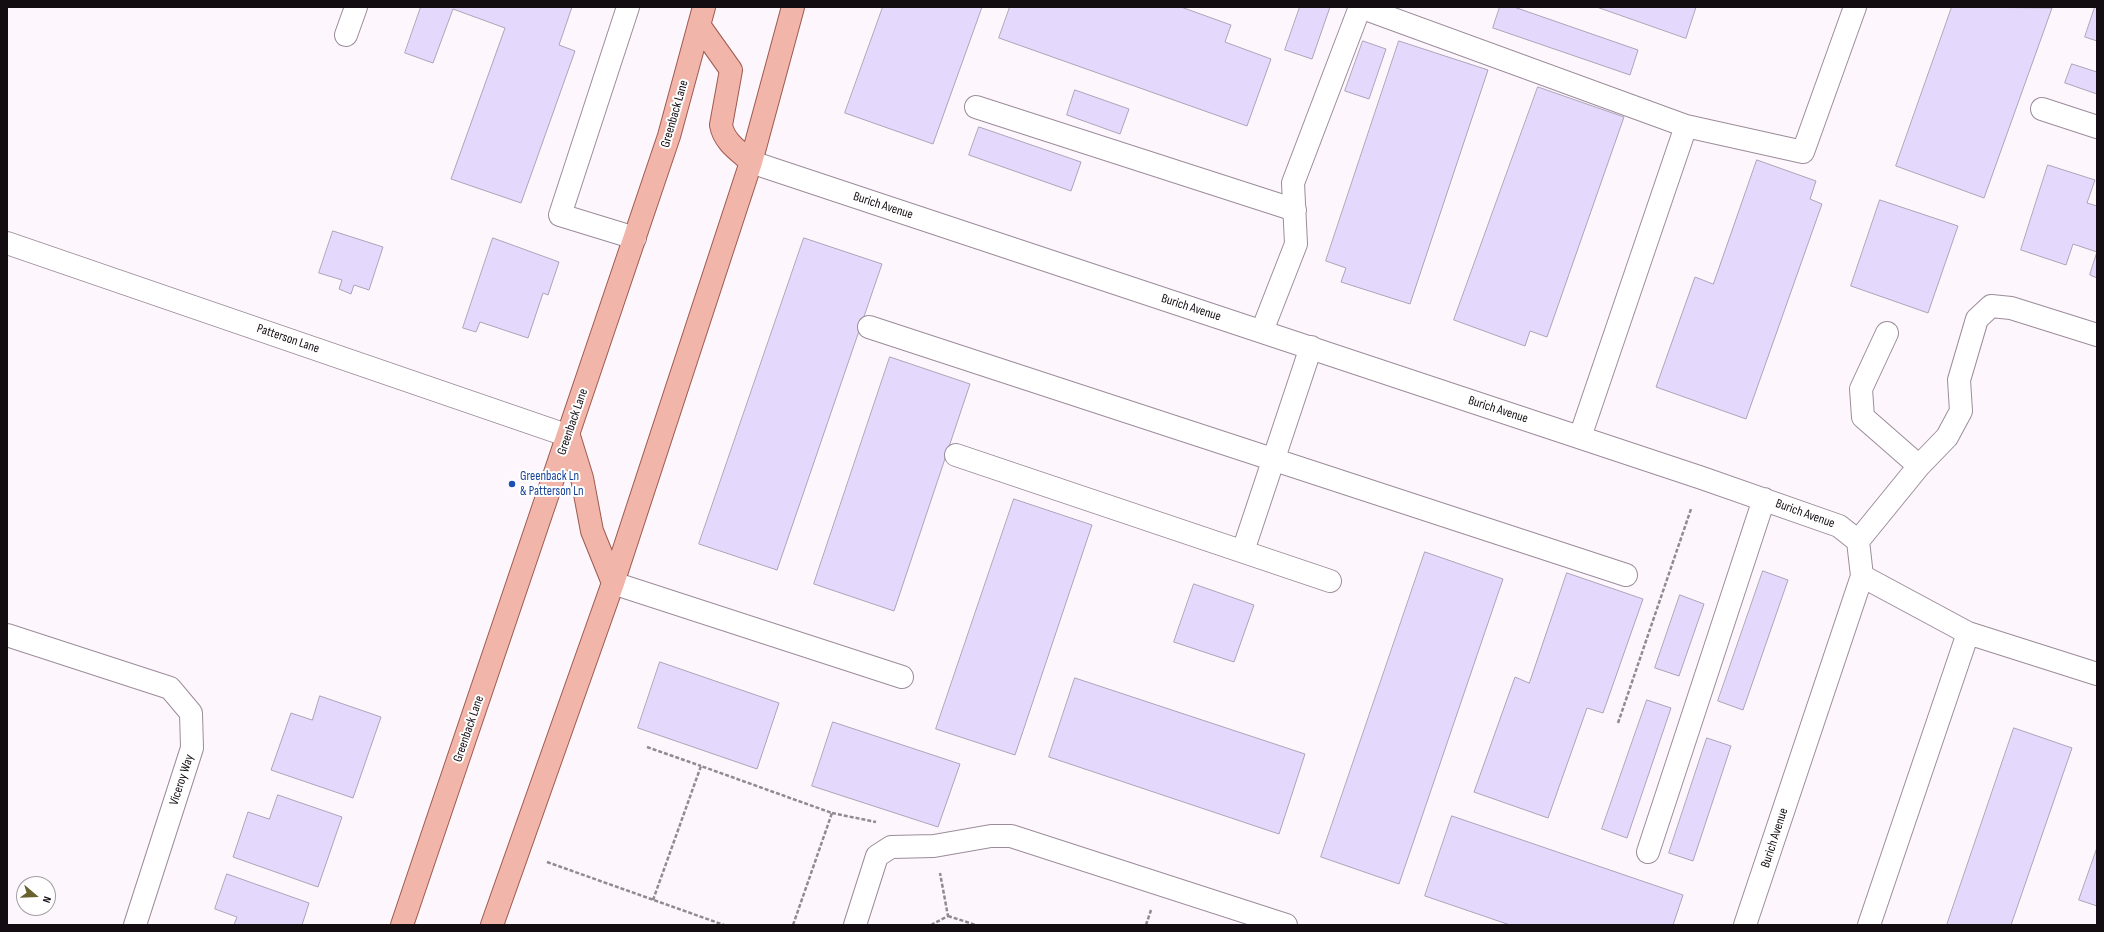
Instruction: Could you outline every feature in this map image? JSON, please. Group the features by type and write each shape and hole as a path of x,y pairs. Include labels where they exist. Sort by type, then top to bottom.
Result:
{"main road":[{"path":"492,925 613,583 750,162 793,7"},
{"name":"Greenback Lane","path":"402,925 670,136 702,16"},
{"path":"702,16 731,70 721,125 722,132 725,138 750,162"},
{"path":"569,436 582,478 592,531 613,583"}],"street":[{"path":"346,34 356,7"},
{"path":"628,7 560,215 635,238"},
{"path":"1262,331 1296,244 1293,183 1360,7 1686,126 1803,152 1855,7"},
{"path":"976,107 1295,210"},
{"path":"2042,109 2097,128"},
{"path":"1580,437 1686,126"},
{"name":"Burich Avenue","path":"750,162 1311,347 1764,499 1840,526 1858,541 1862,576 1746,925"},
{"name":"Patterson Lane","path":"7,242 569,436"},
{"path":"1858,541 1918,466 1947,437 1961,411 1959,380 1977,319 1991,306 2011,308 2097,335"},
{"path":"869,327 1626,575"},
{"path":"1887,333 1861,389 1863,417 1918,466"},
{"path":"1242,551 1311,347"},
{"path":"956,455 1330,581"},
{"path":"1648,852 1764,499"},
{"path":"1862,576 1968,633 2097,674"},
{"path":"613,583 902,677"},
{"path":"1868,925 1968,633"},
{"name":"Viceroy Way","path":"7,635 170,688 191,714 192,748 135,925"},
{"path":"855,925 878,856 891,847 934,846 991,836 1011,836 1286,925"}],"path":[{"path":"1618,723 1691,509"},
{"path":"647,747 832,813 878,823 891,847"},
{"path":"653,900 701,766"},
{"path":"793,925 832,813"},
{"path":"934,846 948,916"},
{"path":"547,862 724,925"},
{"path":"931,925 948,916 976,925"}],"building":[{"path":"421,7 572,7 559,45 575,51 521,203 451,179 505,28 453,9 433,63 405,53"},
{"path":"883,7 982,7 933,144 845,113"},
{"path":"1010,7 1181,7 1231,25 1225,42 1271,59 1247,126 999,38"},
{"path":"1300,7 1330,7 1312,59 1285,50"},
{"path":"1500,7 1514,7 1638,50 1630,75 1493,28"},
{"path":"1597,7 1696,7 1686,38"},
{"path":"1952,7 2052,8 1984,198 1896,166"},
{"path":"2095,7 2097,7 2097,41 2085,37"},
{"path":"1363,41 1386,49 1369,99 1345,91"},
{"path":"1399,41 1488,70 1410,304 1341,282 1346,268 1326,261"},
{"path":"2072,64 2097,72 2097,94 2065,83"},
{"path":"1538,87 1624,117 1547,337 1530,331 1525,346 1454,320"},
{"path":"1075,90 1129,109 1120,134 1067,115"},
{"path":"979,127 1081,162 1071,191 969,155"},
{"path":"1757,160 1816,181 1810,199 1822,204 1746,419 1656,387 1695,277 1713,284"},
{"path":"2048,165 2095,180 2087,203 2097,206 2097,252 2073,244 2066,265 2021,250"},
{"path":"1880,200 1958,226 1928,313 1851,286"},
{"path":"333,231 383,247 369,290 354,285 351,294 339,289 342,280 319,273"},
{"path":"493,238 559,262 548,295 543,293 528,338 480,322 476,332 463,328"},
{"path":"804,238 882,264 777,570 699,544"},
{"path":"2097,252 2097,278 2090,275"},
{"path":"890,357 970,384 894,611 814,584"},
{"path":"1014,499 1092,525 1015,755 936,729"},
{"path":"1425,552 1503,579 1399,884 1321,857"},
{"path":"1763,571 1788,580 1743,710 1718,701"},
{"path":"1567,573 1643,599 1603,713 1587,708 1548,818 1474,792 1515,677 1529,683"},
{"path":"1194,584 1254,605 1234,662 1174,642"},
{"path":"1680,595 1704,604 1679,676 1655,668"},
{"path":"660,662 779,703 757,769 638,728"},
{"path":"1075,678 1305,754 1279,834 1049,757"},
{"path":"320,696 381,717 353,798 271,770 291,713 312,720"},
{"path":"1647,700 1671,708 1627,838 1602,829"},
{"path":"833,722 960,764 938,827 812,786"},
{"path":"2014,728 2072,748 2011,925 1947,925"},
{"path":"1707,738 1731,746 1693,861 1669,853"},
{"path":"278,795 342,817 318,887 233,857 248,812 269,819"},
{"path":"1452,816 1683,895 1673,925 1510,925 1425,896"},
{"path":"2097,848 2097,906 2079,900"},
{"path":"227,874 309,903 302,925 234,925 237,917 215,909"}],"place":[{"name":"Greenback Ln & Patterson Ln","path":"512,484"}]}
